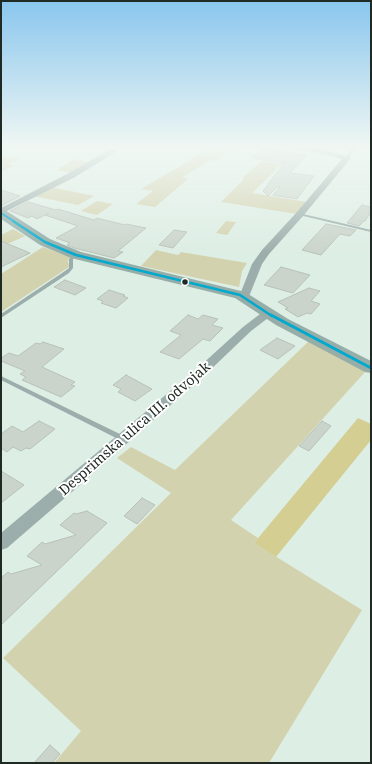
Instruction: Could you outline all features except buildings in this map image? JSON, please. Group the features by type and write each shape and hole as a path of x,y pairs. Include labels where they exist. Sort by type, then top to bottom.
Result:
{"street":[{"path":"57,183 1,212 45,242 76,255 137,271 234,293 244,297 302,333 371,368"},
{"path":"244,297 257,264 326,183"},
{"name":"Desprimska ulica III. odvojak","path":"1,543 124,439 203,370 247,329 268,313"}],"lane":[{"path":"300,214 371,231"},
{"path":"1,316 68,272 71,268 71,259 76,255"},
{"path":"1,378 124,439"}],"green space":[{"path":"152,183 184,183 155,207 136,204 153,191 141,189"},
{"path":"240,183 263,183 252,193 307,202 297,214 221,202"},
{"path":"51,187 94,196 78,205 33,196"},
{"path":"97,201 113,204 97,215 81,211"},
{"path":"226,221 236,222 227,235 216,233"},
{"path":"13,229 25,236 1,247 1,235"},
{"path":"43,247 70,257 68,261 69,267 1,312 1,274"},
{"path":"156,250 178,255 181,252 247,263 242,271 239,287 141,266"},
{"path":"309,341 366,371 231,520 258,538 254,543 362,610 269,763 54,763 81,731 3,658 171,493 117,458 131,447 175,470"}],"shaded area":[{"path":"358,418 371,424 371,440 276,557 254,543"}],"transit line":[{"path":"1,213 45,242 76,255 240,295 282,322 371,368"}]}
